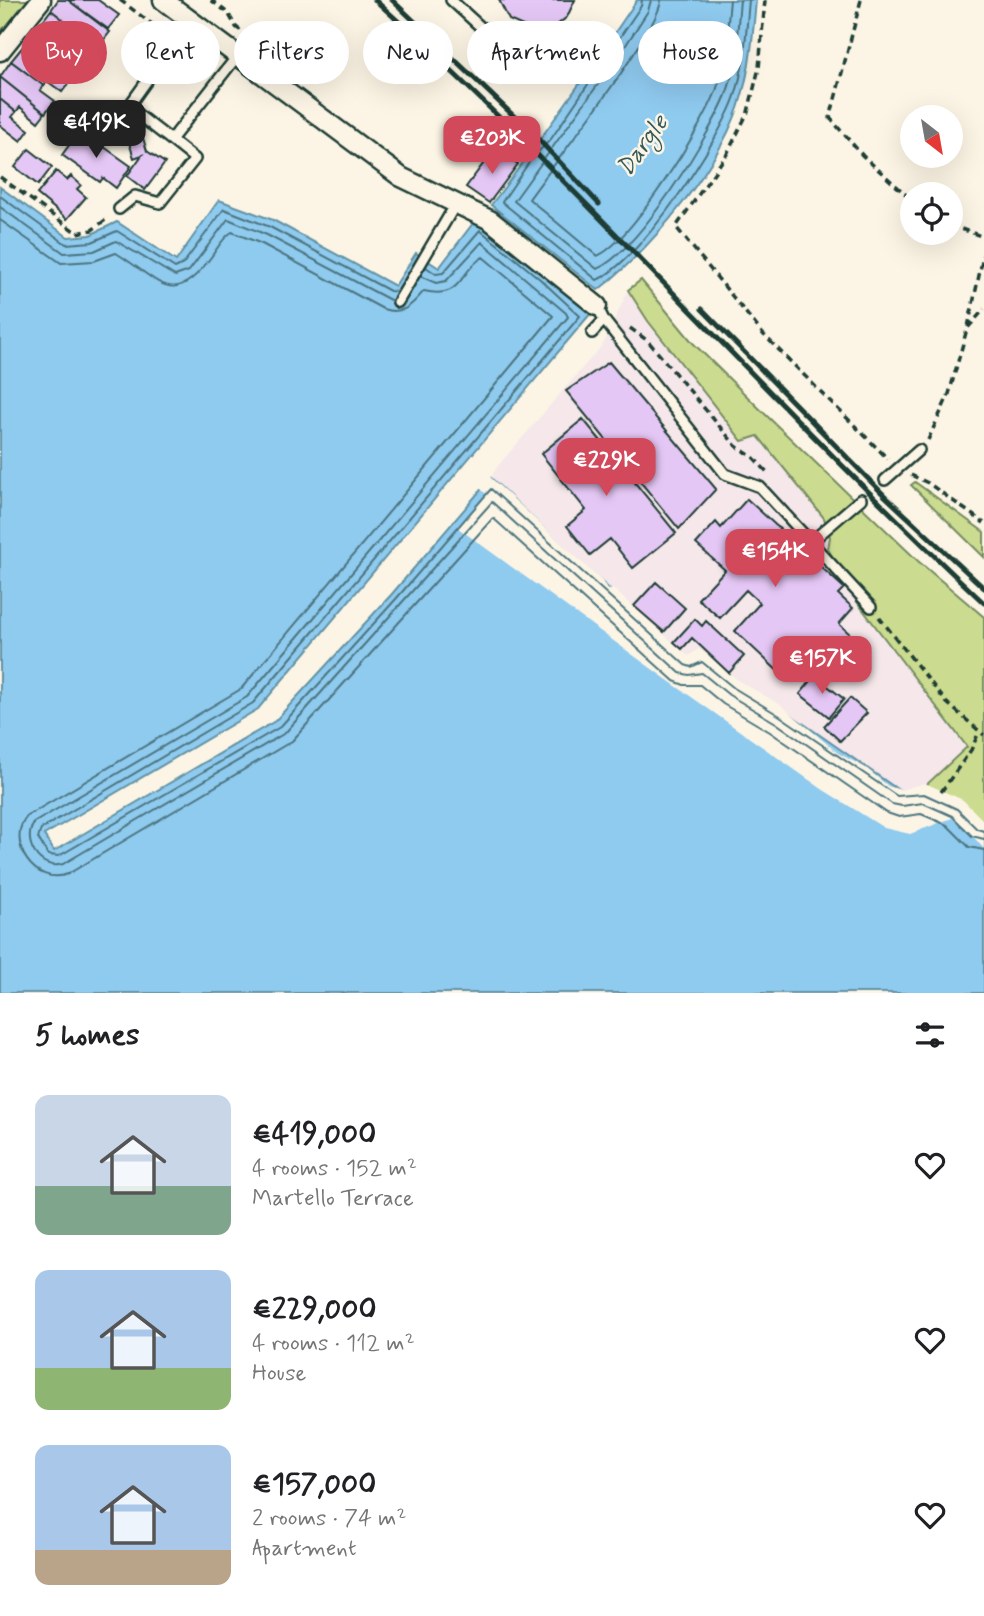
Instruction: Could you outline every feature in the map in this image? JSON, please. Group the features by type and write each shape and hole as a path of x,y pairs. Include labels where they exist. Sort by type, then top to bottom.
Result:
{"street":[{"path":"0,50 41,0"},
{"path":"163,0 234,51"},
{"path":"279,84 401,177 490,220 600,313"}],"lane":[{"path":"452,0 475,21"},
{"path":"171,140 234,60"},
{"path":"108,135 145,84"},
{"path":"119,209 135,197 160,203 195,159 128,107"},
{"path":"398,302 457,202"},
{"path":"592,333 600,313"},
{"path":"600,313 725,474 760,487 871,607"},
{"path":"885,480 919,450"},
{"path":"812,541 861,499"}],"path":[{"path":"120,0 147,21"},
{"path":"211,0 228,13 234,24"},
{"path":"765,0 759,68 748,112 727,154 676,227 763,334 899,469 928,483 984,523"},
{"path":"861,0 830,118 863,156 900,189"},
{"path":"0,177 77,233 92,230 119,209"},
{"path":"963,230 984,237"},
{"path":"919,450 929,438 950,394 984,252"},
{"path":"967,329 984,309"},
{"path":"626,326 648,341 736,446 754,458 771,477"},
{"path":"871,607 947,703 984,735"},
{"path":"941,792 971,750 979,732"}],"shaded area":[{"path":"628,290 648,321 742,441 758,436 824,518 830,537 828,550 857,602 967,747 924,787 901,791 689,660 578,561 491,478 497,467 604,343"}],"green space":[{"path":"0,0 30,0 9,25 0,30"},
{"path":"641,280 693,343 767,416 918,561 984,617 984,827 924,787 967,747 857,602 828,549 830,537 824,518 758,436 742,441 648,321 628,290"},
{"path":"915,482 984,532 984,557 911,485"}],"water":[{"name":"Dargle","path":"637,0 756,0 745,83 733,121 720,148 684,202 662,228 619,273 598,290 491,205 580,84 624,84 623,21"},
{"path":"0,187 68,237 90,235 117,222 176,261 219,200 273,220 395,286 416,253 439,268 474,222 482,222 591,313 258,709 44,835 54,851 275,721 391,595 491,478 578,561 689,660 737,682 784,710 900,791 984,827 984,993 0,993"}],"pier":[{"path":"489,476 602,581 608,590 613,589 688,656 699,649 739,681 781,705 838,753 866,768 888,786 901,790 925,783 963,800 984,821 984,849 965,827 952,818 910,834 884,828 822,789 458,528 486,494 479,487"}],"building":[{"path":"58,0 68,0 96,21 65,21 51,10"},
{"path":"68,0 98,0 119,15 108,29 107,21 97,21"},
{"path":"499,0 575,0 567,17 562,21 509,20"},
{"path":"51,10 65,21 43,21"},
{"path":"21,49 21,69 11,61"},
{"path":"11,61 21,69 21,84 41,84 44,86 40,90 55,101 45,113 0,77"},
{"path":"0,77 45,113 38,122 20,107 16,112 0,99"},
{"path":"51,84 68,84 62,92"},
{"path":"0,99 16,112 12,117 29,130 21,141 0,125"},
{"path":"140,128 147,151 165,163 145,190 127,176 142,155 134,158 126,133"},
{"path":"80,130 131,166 116,188 103,178 100,182 62,155"},
{"path":"495,148 518,164 489,203 466,187"},
{"path":"29,149 52,167 38,185 15,167"},
{"path":"56,171 67,180 71,176 81,185 77,189 86,197 67,219 37,194"},
{"path":"609,362 716,489 679,529 566,391"},
{"path":"583,419 676,533 633,568 610,539 590,555 567,526 586,510 541,454"},
{"path":"747,499 844,588 838,594 853,608 839,624 851,635 826,663 807,646 781,674 735,631 760,603 746,590 720,618 698,599 725,570 696,544 716,522 721,528"},
{"path":"656,582 685,608 664,632 634,606"},
{"path":"695,619 702,626 706,621 744,656 729,673 692,638 682,649 674,642"},
{"path":"815,676 844,699 829,717 800,694"},
{"path":"850,698 867,713 840,741 824,726"}],"railway":[{"path":"375,0 530,148 830,454 984,603"},
{"path":"392,0 539,140 599,204"},
{"path":"702,309 886,497 984,588"}]}
